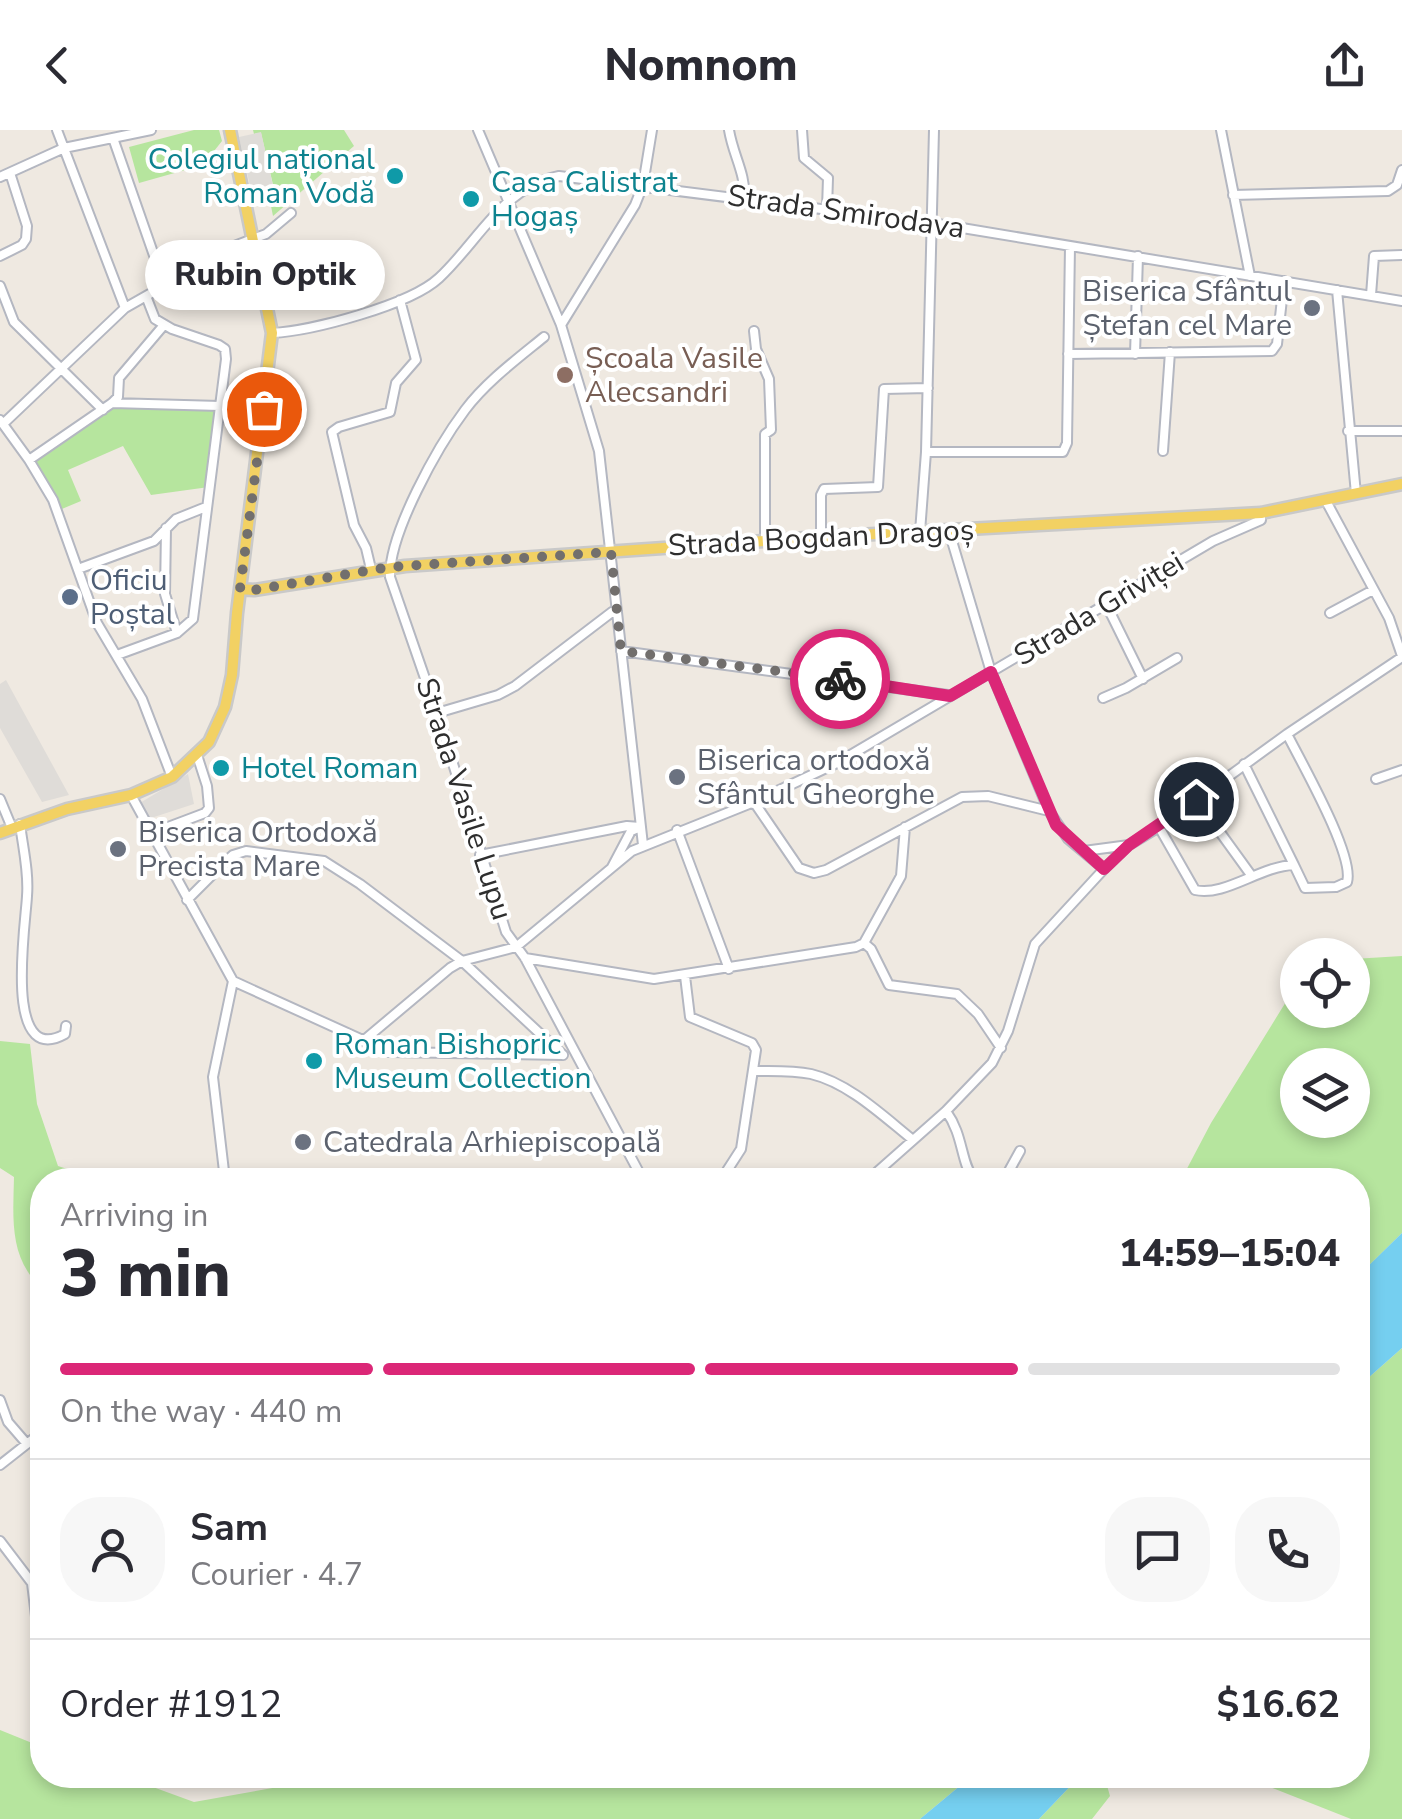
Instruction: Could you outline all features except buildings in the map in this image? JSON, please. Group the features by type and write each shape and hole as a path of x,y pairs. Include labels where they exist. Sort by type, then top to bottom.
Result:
{"main road":[{"path":"0,833 68,809 131,795 172,777 208,742 226,707 272,333 230,130"},
{"name":"Strada Bogdan Dragoș","path":"240,589 254,590 390,567 765,540 1260,512 1402,484"}],"street":[{"path":"57,130 125,308"},
{"path":"0,177 64,148 151,130"},
{"path":"478,130 561,325 599,451 642,845"},
{"path":"561,325 643,186 652,130"},
{"path":"729,130 735,162 745,179 744,197"},
{"path":"802,130 804,158 828,178 827,208"},
{"path":"920,532 926,452 934,130"},
{"path":"1221,130 1250,276"},
{"path":"113,138 165,287"},
{"path":"1233,195 1388,191 1397,185 1402,170"},
{"path":"0,256 22,245 28,232 10,173"},
{"name":"Strada Smirodava","path":"508,199 530,184 559,176 827,208 1402,300"},
{"path":"272,333 320,325 415,294 439,278 508,199"},
{"path":"172,777 142,700 98,622 52,500 30,460 2,422 125,308 234,246 266,234 291,214"},
{"path":"926,452 1062,452 1066,443 1070,246"},
{"path":"1372,296 1374,256 1402,255"},
{"path":"1135,354 1138,256"},
{"path":"1068,354 1272,350 1284,281"},
{"path":"0,286 14,322 103,410"},
{"path":"1337,290 1356,494"},
{"path":"117,655 177,633 193,619 226,348 155,320 146,296"},
{"path":"371,570 366,548 354,525 332,432 390,412 396,383 413,366 415,352 400,300"},
{"path":"30,460 118,397 119,378 164,325"},
{"path":"754,330 756,349 770,385 772,430 765,434 765,540"},
{"path":"390,567 398,533 466,409 508,366 544,337"},
{"path":"1163,452 1170,352"},
{"path":"821,537 820,494 824,490 878,487 884,389 928,388"},
{"path":"112,403 220,406"},
{"path":"1348,432 1402,431"},
{"path":"882,1168 946,1112 992,1063 1008,1031 1035,944 1104,869 1129,845 1402,657 1388,618 1326,501"},
{"path":"78,569 154,542 176,519 206,507"},
{"name":"Strada Griviței","path":"363,1041 462,962 516,947 642,845 754,802 837,763 1213,541 1261,520 1260,512"},
{"path":"166,528 165,594 177,633"},
{"path":"950,530 991,672 1049,811 1062,832 1104,869"},
{"name":"Strada Vasile Lupu","path":"390,567 390,577 438,714 506,932 526,958 637,1168"},
{"path":"1330,613 1373,590"},
{"path":"1107,606 1143,678"},
{"path":"438,714 515,686 617,611"},
{"path":"621,651 922,689 950,696"},
{"path":"1103,698 1178,658"},
{"path":"1244,764 1305,888 1336,887 1347,882 1348,868 1333,826 1287,734"},
{"path":"152,832 209,808 208,786 197,755"},
{"path":"1376,779 1402,770"},
{"path":"131,795 233,981 389,1052 576,1055"},
{"path":"754,802 799,868 814,873 970,795 1049,811"},
{"path":"0,799 16,826 28,896 20,958 27,1021 42,1040 56,1040 65,1034 66,1026"},
{"path":"1196,799 1251,875"},
{"path":"480,855 626,826 640,827"},
{"name":"Strada Griviței","path":"612,867 632,831 640,827"},
{"path":"1159,827 1194,890 1213,891 1251,875 1294,866"},
{"path":"526,958 637,978 684,976 841,951 864,942 901,876 904,828"},
{"path":"677,830 729,969"},
{"path":"1084,851 1129,845"},
{"path":"187,900 233,855 246,852 324,861 462,962 563,1055"},
{"path":"864,942 889,985 957,994 968,1001 1001,1048"},
{"path":"684,976 690,1017 752,1043 756,1050 740,1149 729,1168"},
{"path":"224,1168 213,1077 233,981"},
{"path":"754,1071 800,1072 822,1078 861,1099 913,1140"},
{"path":"946,1112 958,1128 967,1168"},
{"path":"1011,1168 1020,1152"},
{"path":"0,1400 8,1422 27,1444"},
{"path":"0,1465 30,1442"},
{"path":"0,1542 30,1580"}],"green space":[{"path":"194,130 219,130 222,141 203,165 139,183 129,147"},
{"path":"253,130 344,130 354,146 273,216 268,191 274,189 261,133 254,134"},
{"path":"112,403 220,406 209,487 151,495 123,446 68,470 81,501 57,511 29,460"},
{"path":"1402,956 1402,1233 1370,1264 1370,1168 1187,1168 1280,1011 1280,1028 1370,1028 1370,958"},
{"path":"0,1041 30,1044 37,1104 58,1166 64,1168 30,1168 30,1275 15,1237 14,1177 0,1168"},
{"path":"1402,1348 1402,1819 1351,1819 1273,1788 1370,1788 1370,1376"},
{"path":"0,1730 30,1742 30,1788 156,1788 194,1802 273,1788 957,1788 920,1819 0,1819"},
{"path":"1069,1788 1108,1788 1110,1796 1092,1819 1039,1819"}],"shaded area":[{"path":"261,132 274,190 252,195 239,137"},
{"path":"6,680 69,795 42,802 0,728 0,684"},
{"path":"188,774 194,804 148,819 140,803"}],"water":[{"path":"1402,1233 1402,1348 1370,1376 1370,1264"},
{"path":"957,1788 1069,1788 1039,1819 920,1819"}],"way so far":[{"path":"264,409 240,589 254,590 390,567 611,552 621,651 840,679"}],"place":[{"name":"Colegiul național Roman Vodă","path":"395,176"},
{"name":"Casa Calistrat Hogaș","path":"471,199"},
{"name":"Biserica Sfântul Ștefan cel Mare","path":"1312,308"},
{"name":"Școala Vasile Alecsandri","path":"565,375"},
{"name":"Rubin Optik","path":"264,409"},
{"name":"Oficiu Poștal","path":"70,597"},
{"name":"Hotel Roman","path":"221,768"},
{"name":"Biserica ortodoxă Sfântul Gheorghe","path":"677,777"},
{"name":"Biserica Ortodoxă Precista Mare","path":"118,849"},
{"name":"Roman Bishopric Museum Collection","path":"314,1061"},
{"name":"Catedrala Arhiepiscopală","path":"303,1142"}],"route":[{"path":"840,679 950,696 991,672 1056,825 1104,869 1129,845 1196,799"}]}
